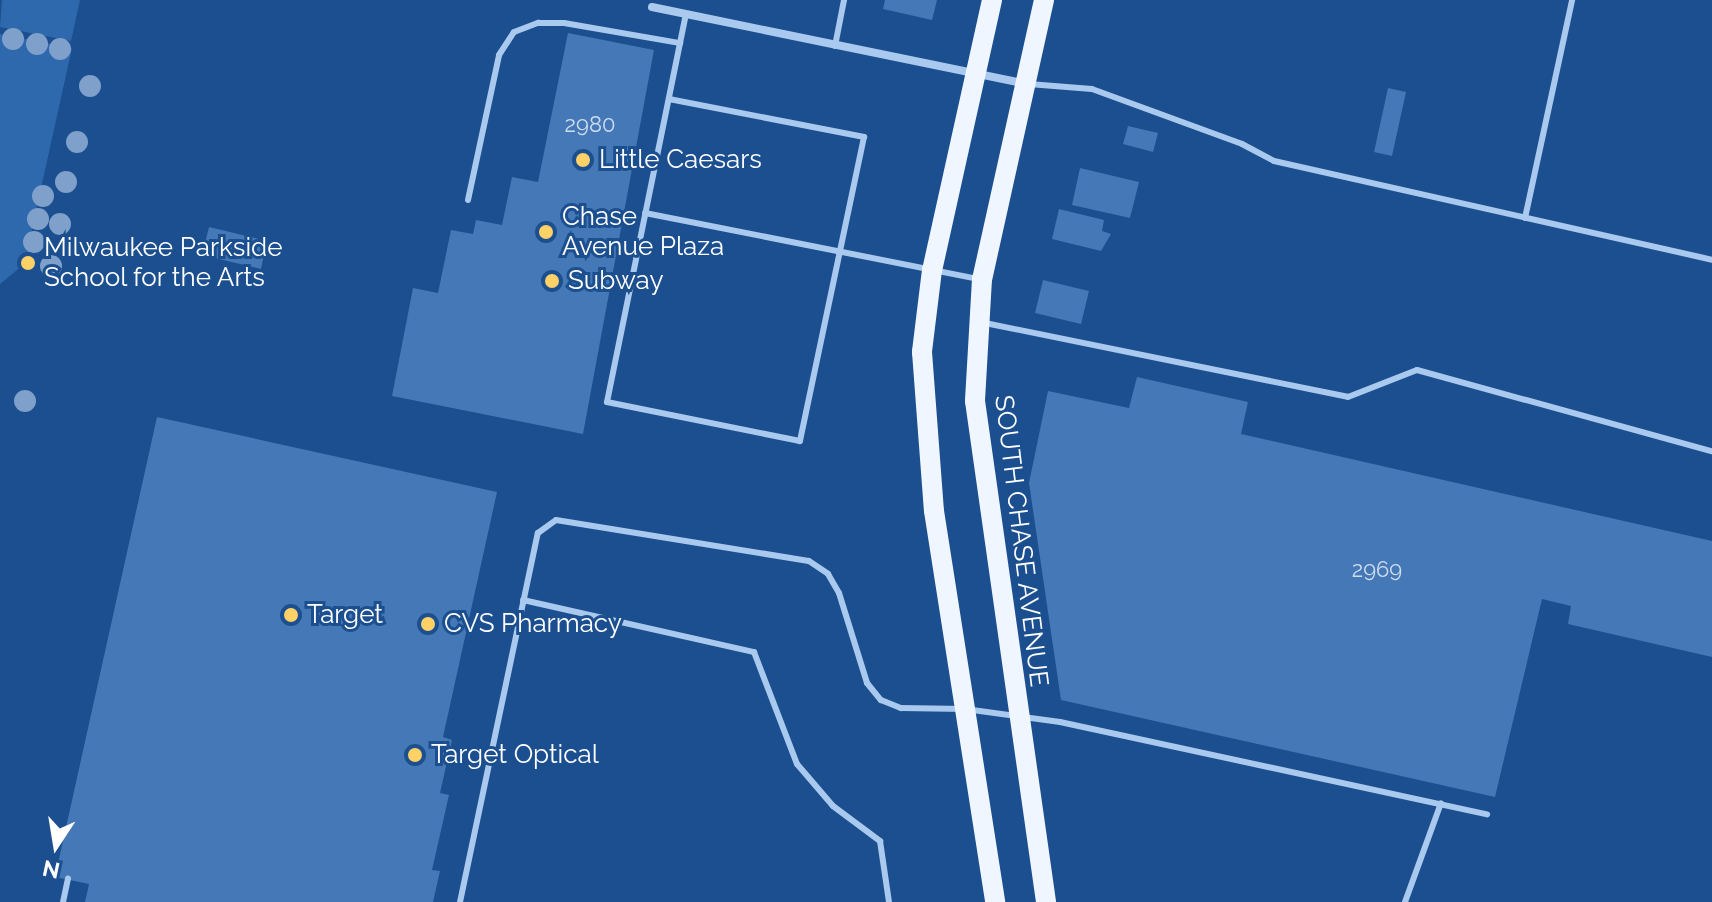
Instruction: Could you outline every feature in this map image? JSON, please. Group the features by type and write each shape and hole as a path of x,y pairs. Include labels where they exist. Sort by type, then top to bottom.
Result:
{"main road":[{"path":"992,0 932,270 922,352 923,419 995,902"},
{"name":"SOUTH CHASE AVENUE","path":"1044,0 982,279 977,321 975,401 983,485 1046,902"}],"street":[{"path":"652,7 1025,84"}],"lane":[{"path":"835,46 844,0"},
{"path":"1525,218 1572,0"},
{"path":"669,99 864,137 800,441 607,402 686,15"},
{"path":"468,200 499,55 514,32 538,23 564,23 680,43"},
{"path":"1025,84 1092,89 1242,144 1274,161 1712,260"},
{"path":"645,213 982,279"},
{"path":"977,321 1348,397 1417,370 1712,451"},
{"path":"460,902 538,533 556,520 785,554 828,574 839,593 867,683 881,700 901,708 965,709 1018,715 1487,814"},
{"path":"523,600 754,652 784,741 797,764 833,806 880,841 889,902"},
{"path":"1405,902 1441,803"},
{"path":"63,902 68,879"}],"shaded area":[{"path":"2,0 80,0 71,41 0,27"},
{"path":"0,34 72,48 28,247 35,250 33,257 0,284"}],"building":[{"path":"885,0 937,0 932,20 883,9"},
{"name":"Chase Avenue Plaza","path":"568,33 654,50 583,434 392,396 413,288 438,293 451,230 473,234 476,220 502,225 512,177 538,182"},
{"path":"1388,88 1406,92 1392,156 1374,152"},
{"path":"1128,126 1158,133 1153,152 1123,144"},
{"path":"1080,168 1139,182 1130,218 1072,205"},
{"path":"1059,209 1104,220 1102,231 1111,234 1101,251 1052,239"},
{"path":"209,227 267,241 261,269 202,255"},
{"path":"1043,280 1089,291 1081,324 1035,313"},
{"path":"1137,377 1248,402 1241,434 1712,541 1712,657 1568,624 1571,606 1542,599 1495,797 1061,700 1029,483 1048,391 1129,408"},
{"name":"Target","path":"157,417 497,492 443,737 452,740 440,793 449,795 432,870 440,871 433,902 85,902 89,884 55,877"}],"place":[{"name":"Little Caesars","path":"583,160"},
{"name":"Chase Avenue Plaza","path":"546,232"},
{"name":"Milwaukee Parkside School for the Arts","path":"28,263"},
{"name":"Subway","path":"552,281"},
{"name":"Target","path":"291,615"},
{"name":"CVS Pharmacy","path":"428,624"},
{"name":"Target Optical","path":"415,755"}]}
